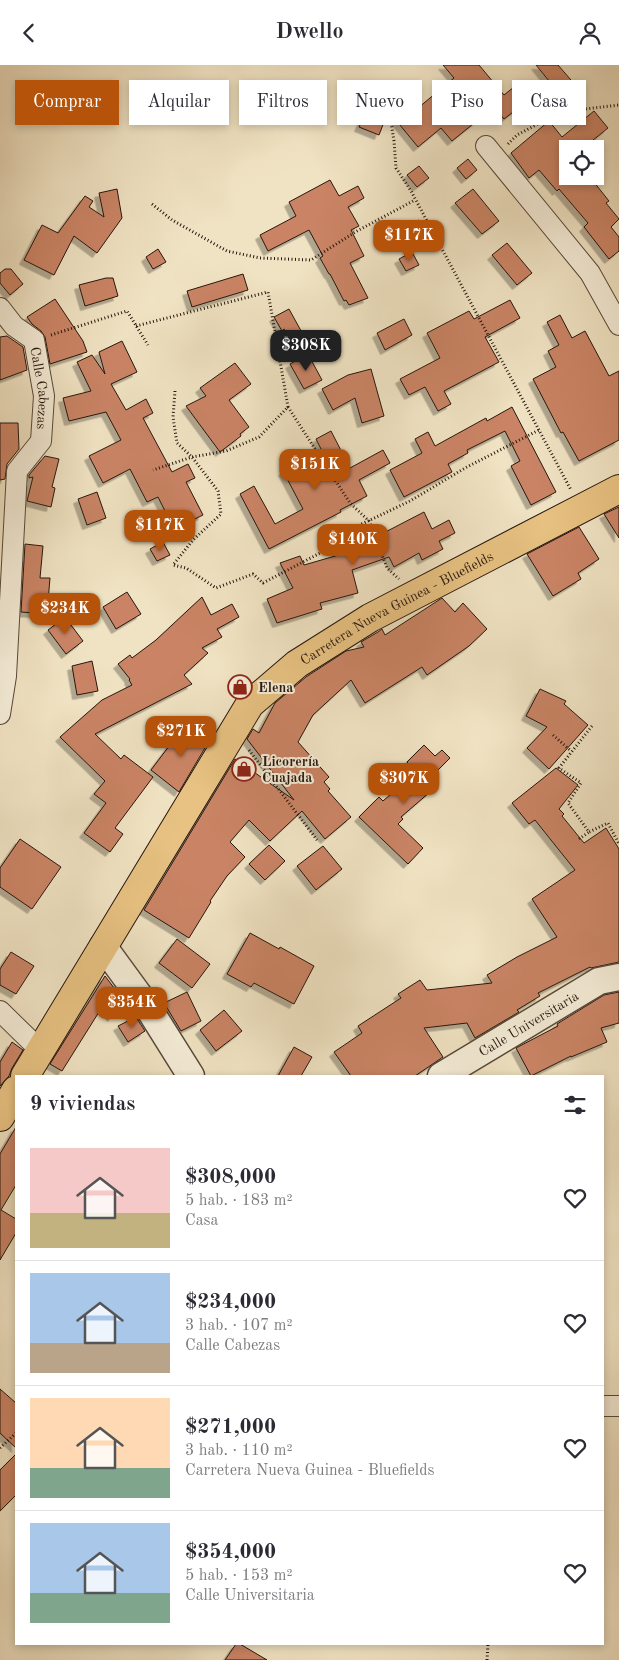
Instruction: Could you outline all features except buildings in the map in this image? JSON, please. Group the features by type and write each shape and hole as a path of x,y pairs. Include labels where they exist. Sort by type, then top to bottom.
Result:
{"highway":[{"name":"Carretera Nueva Guinea - Bluefields","path":"26,1075 250,705 297,664 370,618 619,489"},
{"path":"0,1117 15,1092"}],"street":[{"path":"490,151 590,273 619,325"},
{"name":"Calle Cabezas","path":"0,308 14,326 34,340 44,396 41,441 17,471 6,676 0,715"},
{"path":"103,946 149,1009 190,1075"},
{"name":"Calle Universitaria","path":"443,1075 599,981 619,977"},
{"path":"0,1011 40,1050"},
{"path":"604,1406 619,1406"}],"path":[{"path":"490,151 560,112 619,105"},
{"path":"391,125 396,168 581,509"},
{"path":"152,204 172,220 227,251 260,258 311,260 357,231 415,200"},
{"path":"136,326 268,292 288,407 350,503 369,521 387,568 415,595"},
{"path":"34,340 127,311 148,345"},
{"path":"174,391 177,443 192,457 218,491 221,514 193,540 173,565 186,568 216,588 253,574 262,583 324,551 347,531 410,501 465,468 539,430"},
{"path":"152,470 192,457 226,451 259,437 288,407"},
{"path":"589,832 568,803 581,783 559,768 592,726"},
{"path":"234,730 317,839"},
{"path":"553,735 571,751"},
{"path":"579,839 608,823 619,844"},
{"path":"0,1448 15,1434"},
{"path":"487,1660 488,1645"}],"place":[{"name":"Elena","path":"240,687"},
{"name":"Licorería Cuajada","path":"244,769"}]}
